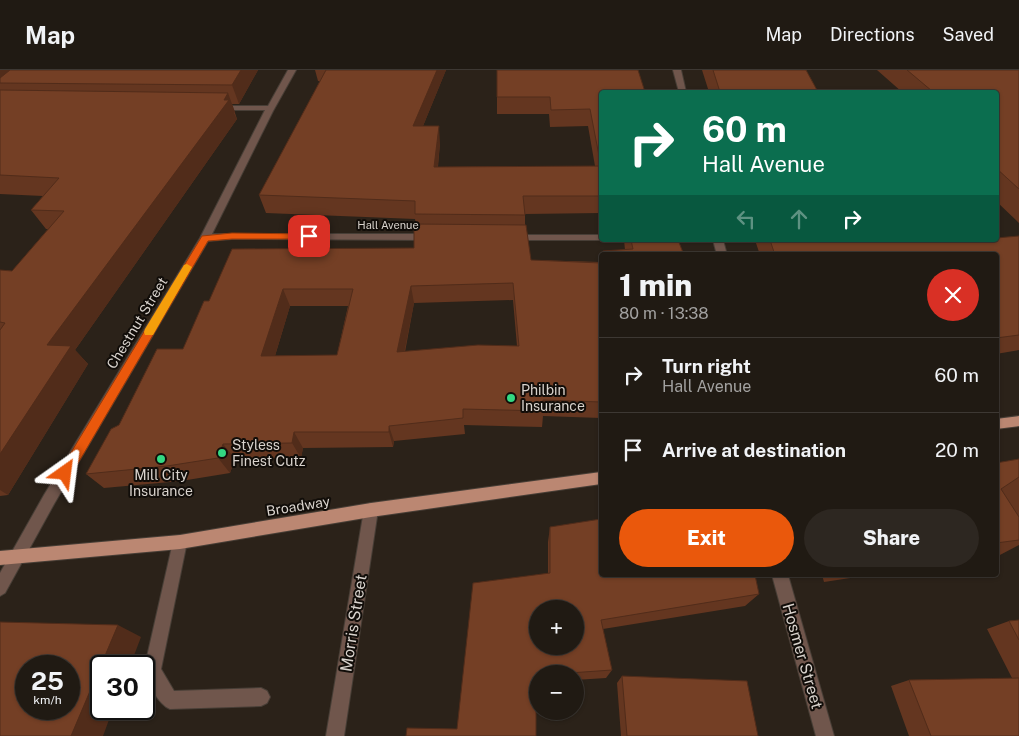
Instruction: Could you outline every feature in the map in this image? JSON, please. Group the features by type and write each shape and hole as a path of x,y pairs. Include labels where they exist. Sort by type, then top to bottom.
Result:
{"main road":[{"path":"999,424 1019,421"},
{"name":"Broadway","path":"0,558 180,542 371,510 599,478"}],"street":[{"name":"Chestnut Street","path":"0,588 16,556 205,238 270,108 292,70"},
{"path":"678,70 683,90"},
{"path":"211,108 270,108"},
{"name":"Hall Avenue","path":"205,238 232,236 441,237"},
{"path":"501,238 599,238"},
{"name":"Morris Street","path":"335,736 371,510"},
{"path":"180,542 152,671 170,700 261,697"},
{"name":"Hosmer Street","path":"781,577 825,736"}],"building":[{"path":"10,70 241,70 232,85 0,83 0,78"},
{"path":"326,70 437,70 413,126 439,126 434,167 599,166 599,196 523,196 525,215 415,214 415,201 259,195"},
{"path":"497,70 638,70 644,90 599,90 599,156 590,109 551,110 550,97 497,97"},
{"path":"713,70 806,70 817,90 719,90"},
{"path":"907,70 1019,70 1019,189 999,171 999,90 931,90"},
{"path":"0,90 228,93 224,100 229,100 47,345 71,346 0,454 0,330 5,323 0,322 0,270 12,271 64,211 31,210 59,178 0,175"},
{"path":"414,224 526,225 531,260 599,263 599,402 543,400 543,411 463,409 463,418 389,426 389,432 294,432 292,443 223,444 218,458 167,466 86,474 111,429 119,425 157,349 183,349 204,301 209,301 232,249 414,248","holes":["513,283 519,346 478,345 397,352 411,286","283,289 353,289 337,355 261,356"]},
{"path":"1019,236 1019,335 999,338 999,252 774,252 771,242 999,242 999,238"},
{"path":"631,242 679,242 683,252 603,251 633,249"},
{"path":"1019,459 1019,477 1001,489 1019,517 1019,540 999,543 999,462"},
{"path":"599,519 599,577 755,577 759,594 601,620 612,670 584,672 584,665 529,665 529,720 536,720 536,736 406,736 407,728 457,729 473,583 550,573 550,527"},
{"path":"1019,620 1019,640 1009,621"},
{"path":"0,622 118,625 105,655 90,655 90,691 80,715 80,655 15,655 15,720 78,720 71,736 0,736"},
{"path":"622,676 747,681 758,736 627,736"},
{"path":"1019,678 1019,736 931,736 909,680"}],"slow traffic":[{"path":"149,332 187,267"}],"place":[{"name":"Philbin Insurance","path":"511,398"},
{"name":"Styless Finest Cutz","path":"222,453"},
{"name":"Mill City Insurance","path":"161,459"}],"route":[{"path":"65,473 205,238 309,236"}]}
